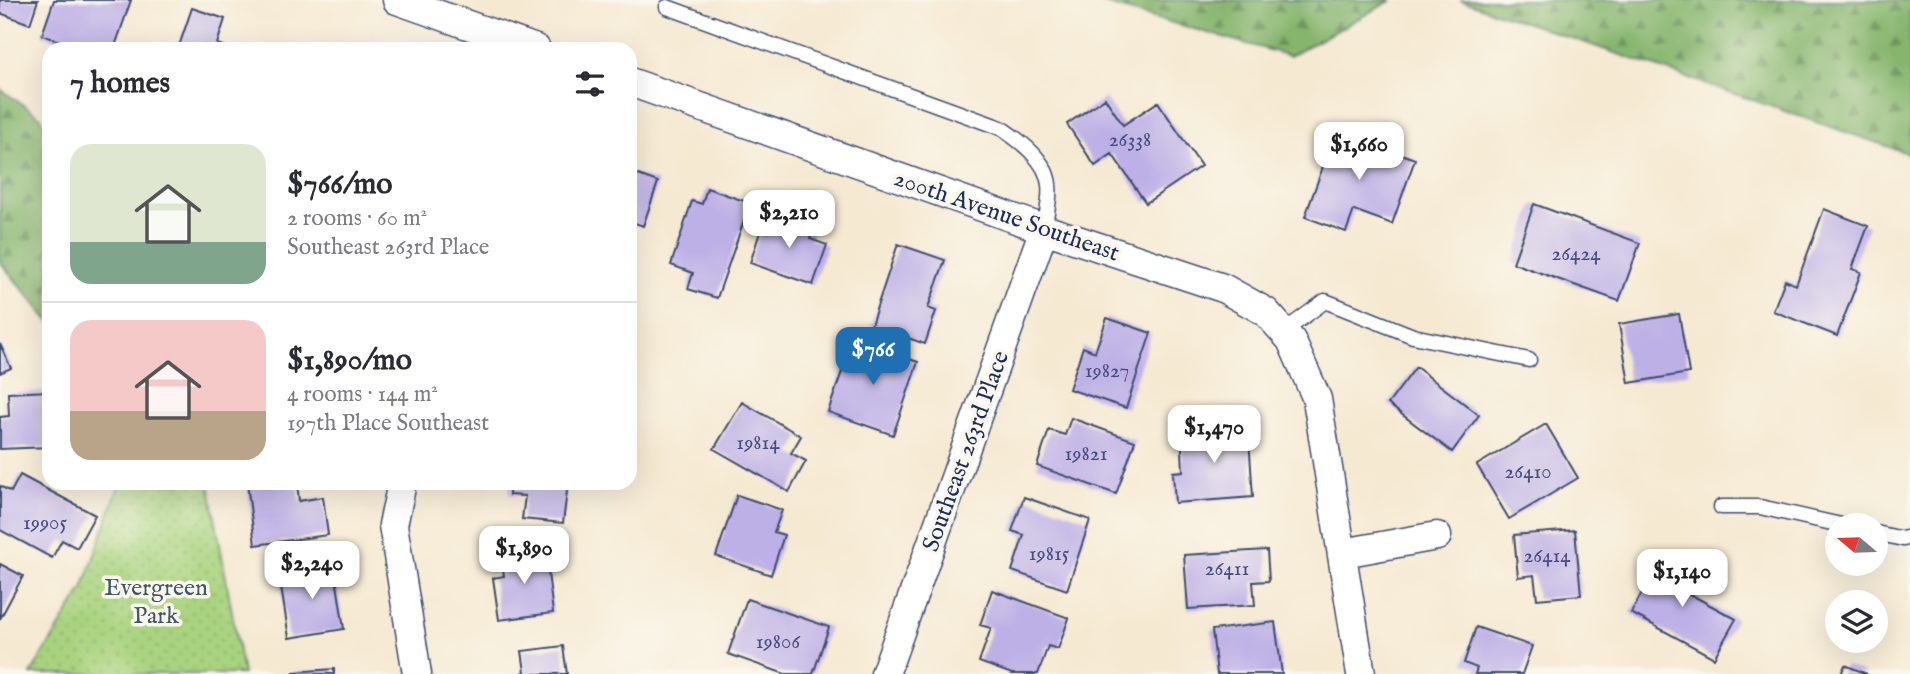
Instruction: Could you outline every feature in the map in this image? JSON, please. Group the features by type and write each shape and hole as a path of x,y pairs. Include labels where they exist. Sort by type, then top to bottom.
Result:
{"street":[{"path":"397,0 516,42"},
{"name":"200th Avenue Southeast","path":"637,84 1044,229 1223,288 1266,312 1287,336"},
{"name":"Southeast 263rd Place","path":"885,674 1044,229"},
{"path":"1287,336 1317,399 1361,674"},
{"path":"400,490 393,525 417,674"},
{"path":"1343,553 1437,536"}],"lane":[{"path":"667,7 1001,128 1022,142 1040,162 1050,184 1044,229"},
{"path":"1287,336 1325,301 1413,336 1529,360"},
{"path":"1721,507 1760,507 1825,521"},
{"path":"1888,536 1903,539 1910,537"}],"green space":[{"path":"1090,0 1392,0 1290,56"},
{"path":"1460,0 1910,0 1910,154"},
{"path":"0,89 42,120 42,313 0,262"},
{"name":"Evergreen Park","path":"118,490 210,490 243,674 31,674 83,589"}],"building":[{"path":"0,0 38,0 30,24 0,13"},
{"path":"54,0 131,0 116,42 62,42 42,35"},
{"path":"192,8 225,19 218,42 180,42"},
{"path":"1105,98 1123,125 1158,102 1201,166 1146,203 1112,154 1095,166 1067,124"},
{"path":"1336,130 1415,159 1392,224 1354,210 1346,232 1305,217"},
{"path":"637,174 658,182 643,226 637,224"},
{"path":"707,188 750,203 717,298 688,289 693,273 671,265 692,201 702,204"},
{"path":"1534,204 1640,243 1619,301 1513,263"},
{"path":"1824,209 1868,226 1852,269 1861,272 1837,336 1773,311 1785,280 1796,285"},
{"path":"775,214 814,227 810,239 827,245 813,285 750,263 761,229 768,232"},
{"path":"898,244 945,260 928,308 936,311 925,344 871,325"},
{"path":"1679,314 1689,373 1629,383 1619,324"},
{"path":"1107,318 1151,333 1126,408 1069,389 1083,347 1095,352"},
{"path":"853,340 918,362 893,435 828,412"},
{"path":"0,344 11,368 0,373"},
{"path":"1416,367 1479,415 1452,452 1388,404"},
{"path":"42,391 42,447 0,449 0,417 9,416 8,393"},
{"path":"742,402 801,436 791,453 806,461 789,492 714,449"},
{"path":"1071,418 1135,441 1116,494 1037,466 1049,430 1065,435"},
{"path":"1248,424 1253,497 1175,503 1173,472 1183,471 1181,429"},
{"path":"1546,424 1578,478 1509,519 1477,465"},
{"path":"20,475 42,487 42,490 48,490 95,515 77,548 62,540 52,558 0,530 0,486 11,492"},
{"path":"248,490 298,490 299,501 323,497 328,535 255,545"},
{"path":"509,490 567,490 563,523 522,519 525,496 509,495"},
{"path":"737,495 782,510 774,532 784,535 771,575 716,556"},
{"path":"1024,497 1090,520 1067,590 1012,571 1024,535 1012,531"},
{"path":"1575,530 1581,595 1537,599 1534,575 1518,577 1514,535"},
{"path":"545,548 553,613 499,620 493,578 504,576 501,555"},
{"path":"1267,550 1269,581 1253,582 1255,605 1188,609 1184,555"},
{"path":"1663,554 1695,571 1684,591 1736,619 1714,658 1631,613"},
{"path":"0,564 23,576 0,619"},
{"path":"334,565 344,629 289,638 279,574"},
{"path":"992,590 1069,618 1058,649 1048,646 1038,674 1012,674 979,662 991,628 980,625"},
{"path":"747,599 829,627 813,674 785,674 728,654"},
{"path":"1275,622 1282,674 1217,674 1212,630"},
{"path":"1476,627 1532,646 1522,674 1475,674 1477,668 1464,663"},
{"path":"563,646 567,674 520,674 525,672 522,651"},
{"path":"1845,665 1867,674 1841,674"},
{"path":"334,669 334,674 294,674 294,672"}]}
